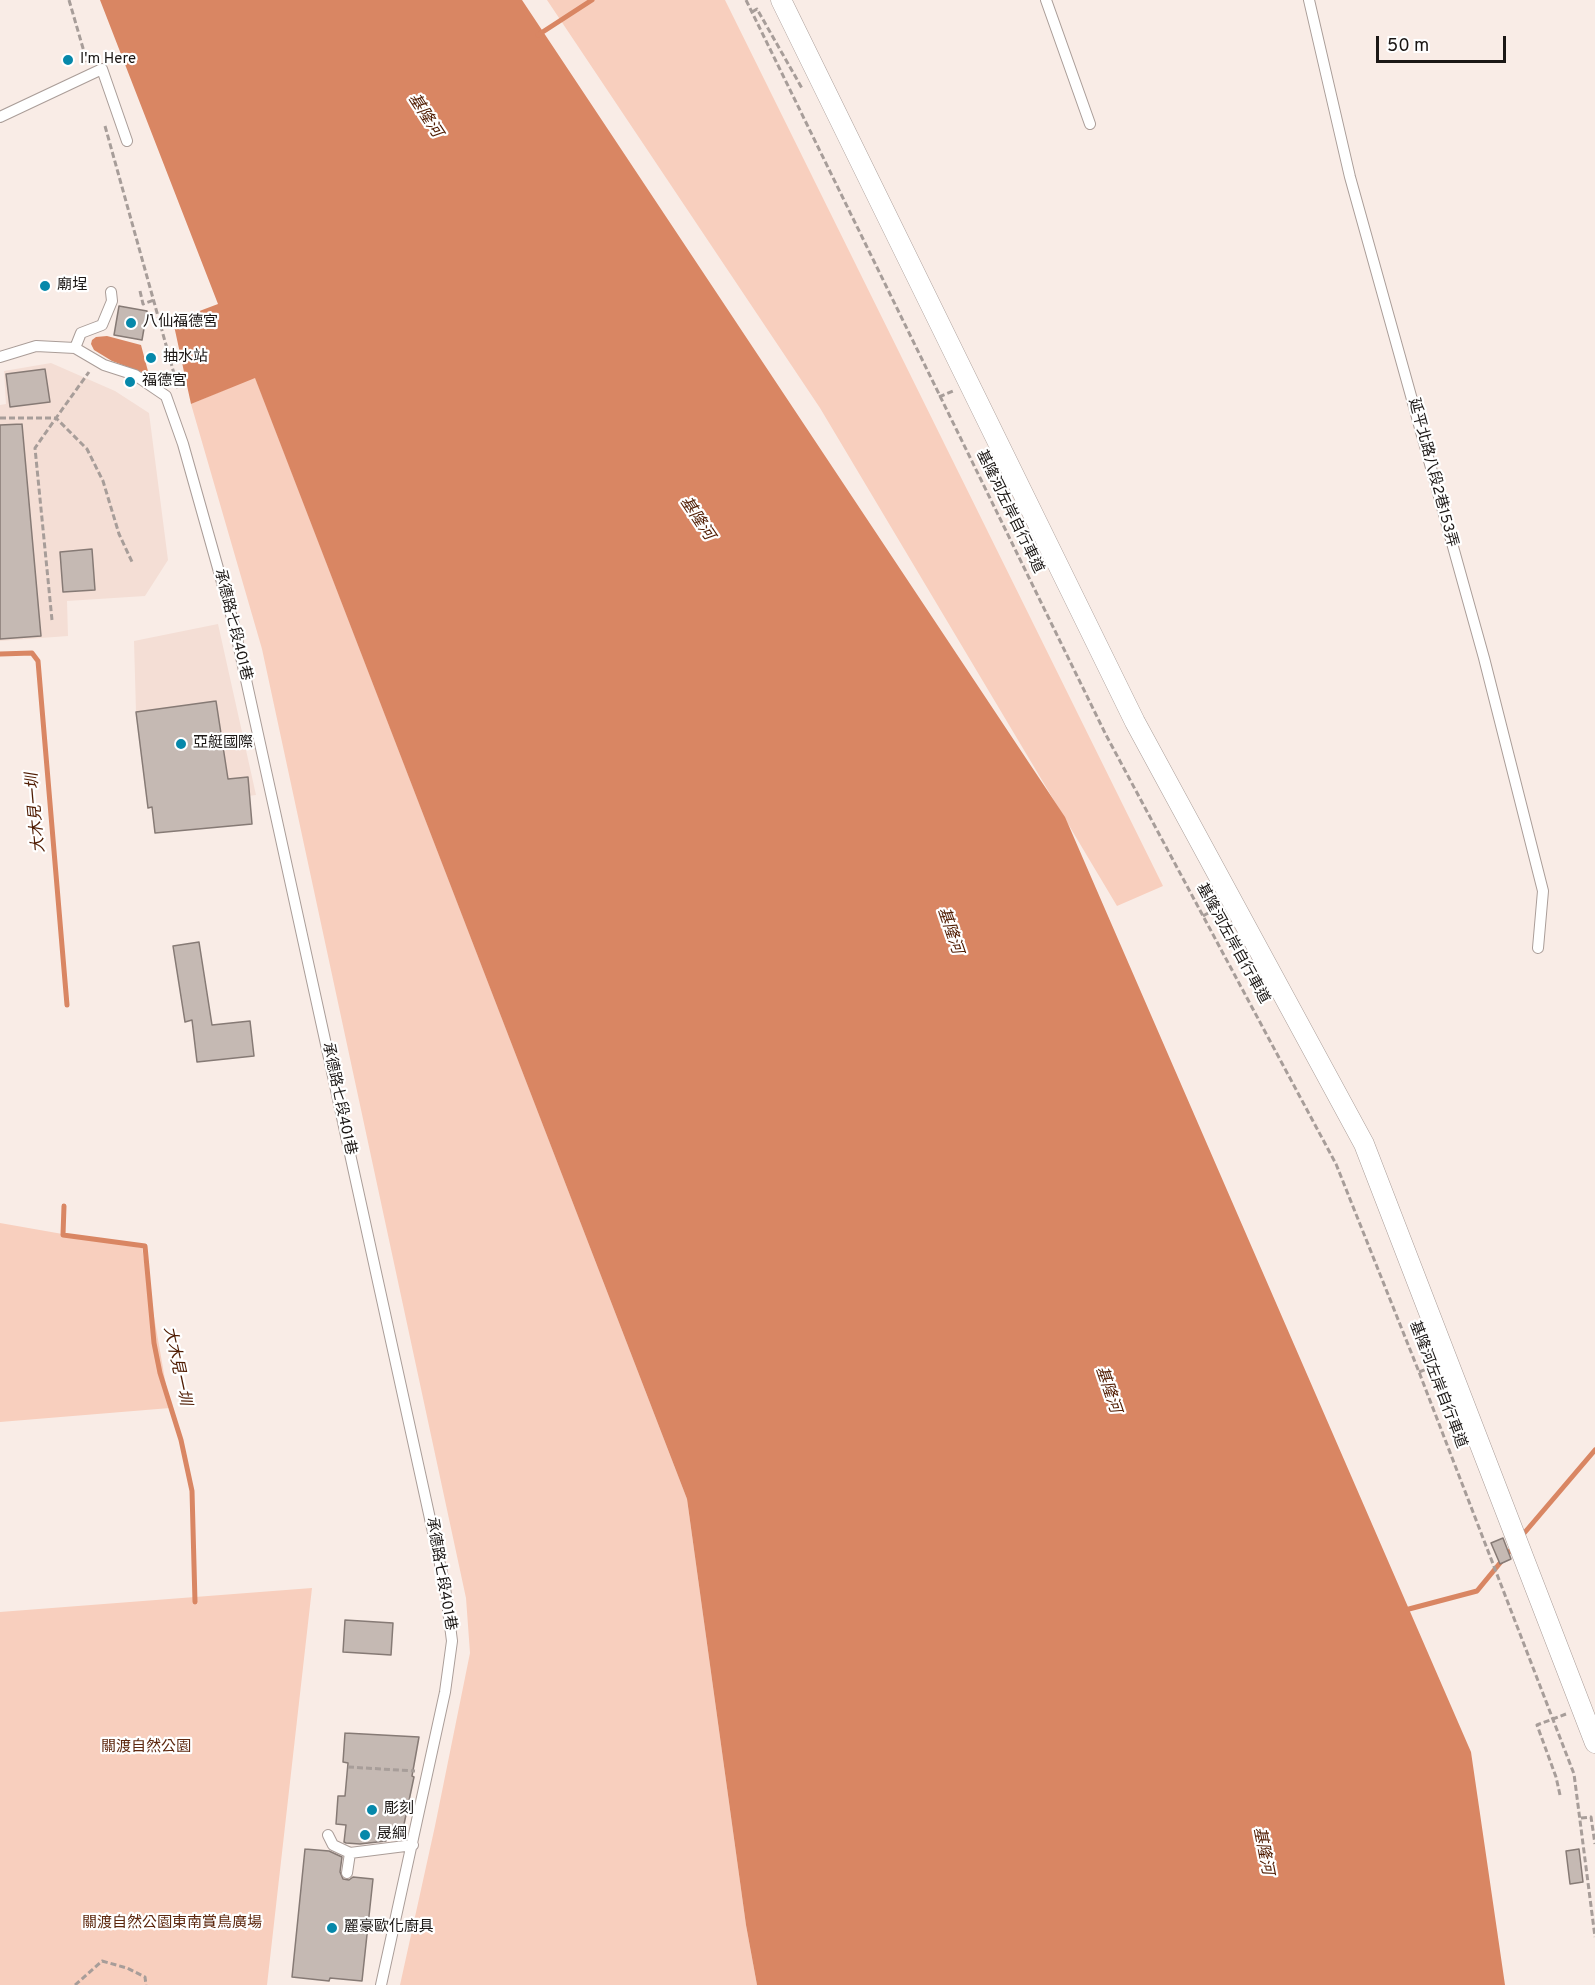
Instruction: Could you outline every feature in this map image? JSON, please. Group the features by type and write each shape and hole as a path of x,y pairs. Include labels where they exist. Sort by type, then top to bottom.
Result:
{"street":[{"path":"781,0 1135,722 1364,1143 1595,1743"}],"lane":[{"path":"1046,0 1090,124"},
{"name":"延平北路八段2巷153弄","path":"1309,0 1350,177 1484,658 1543,891 1538,948"},
{"path":"0,117 102,69 126,141"},
{"path":"75,348 81,333 102,326 112,301 111,292"},
{"name":"承德路七段401巷","path":"0,357 36,346 75,348 104,365 135,375 166,396 183,444 234,625 445,1587 452,1641 445,1692 429,1772 381,1985"},
{"path":"328,1835 333,1845 350,1853 413,1845"},
{"path":"347,1873 350,1853"}],"path":[{"name":"基隆河左岸自行車道","path":"746,0 1106,735 1336,1164 1574,1774 1595,1937"},
{"path":"140,291 143,304 154,300"},
{"path":"52,620 35,448 97,361"},
{"path":"0,418 56,418 87,449 103,481 119,534 133,564"},
{"path":"1553,1719 1537,1725 1556,1777 1560,1795"},
{"path":"348,1767 429,1772"},
{"path":"1581,1818 1591,1817 1595,1844"},
{"path":"75,1985 102,1961 127,1968 145,1977 146,1985"}],"shaded area":[{"path":"51,363 115,391 149,413 168,560 145,596 67,601 68,636 0,641 0,405 6,404 4,371"},
{"name":"亞艇國際","path":"218,624 256,795 148,808 136,712 134,641"}],"green space":[{"path":"547,0 725,0 1163,886 1117,906 820,408"},
{"path":"255,377 687,1499 746,1925 757,1985 400,1985 470,1653 466,1598 262,649 191,404"},
{"path":"0,1223 142,1248 170,1408 0,1422"},
{"name":"關渡自然公園","path":"312,1588 267,1985 0,1985 0,1612"}],"water":[{"name":"基隆河","path":"100,0 522,0 1065,817 1471,1752 1505,1985 757,1985 746,1925 687,1499 255,378 191,404 173,321 218,304"},
{"path":"107,336 141,345 149,375 112,361 94,350 92,340 96,337"}],"building":[{"name":"八仙福德宮","path":"119,306 147,311 142,340 114,335"},
{"path":"45,369 50,402 10,407 6,374"},
{"path":"22,424 41,636 0,639 0,425"},
{"path":"92,549 95,590 63,592 60,552"},
{"name":"亞艇國際","path":"216,701 228,779 248,777 252,824 155,833 152,807 148,808 136,712"},
{"path":"199,942 212,1025 250,1021 254,1056 197,1062 192,1020 185,1022 173,946"},
{"path":"1503,1538 1511,1559 1500,1564 1491,1543"},
{"path":"345,1620 393,1623 391,1655 343,1652"},
{"path":"345,1733 419,1737 412,1776 414,1777 403,1829 387,1828 386,1841 346,1843 344,1842 346,1825 336,1824 338,1796 345,1796 348,1763 343,1762"},
{"name":"麗豪歐化廚具","path":"305,1849 329,1851 342,1857 340,1872 343,1879 349,1880 353,1877 373,1879 362,1981 330,1978 329,1981 292,1977"},
{"path":"1579,1849 1583,1882 1570,1884 1566,1851"}],"waterway":[{"path":"538,35 592,0"},
{"name":"大木見一圳","path":"0,654 32,653 38,661 67,1005"},
{"name":"大木見一圳","path":"64,1206 63,1235 145,1246 154,1343 160,1373 181,1440 192,1491 195,1602"},
{"path":"1520,1538 1595,1450"},
{"path":"1409,1609 1477,1591 1514,1546"}],"place":[{"name":"I'm Here","path":"68,60"},
{"name":"廟埕","path":"45,286"},
{"name":"八仙福德宮","path":"131,323"},
{"name":"抽水站","path":"151,358"},
{"name":"福德宮","path":"130,382"},
{"name":"亞艇國際","path":"181,744"},
{"name":"彫刻","path":"372,1810"},
{"name":"晟綱","path":"365,1835"},
{"name":"麗豪歐化廚具","path":"332,1928"}],"park label":[{"name":"關渡自然公園東南賞鳥廣場","path":"172,1924"}]}
